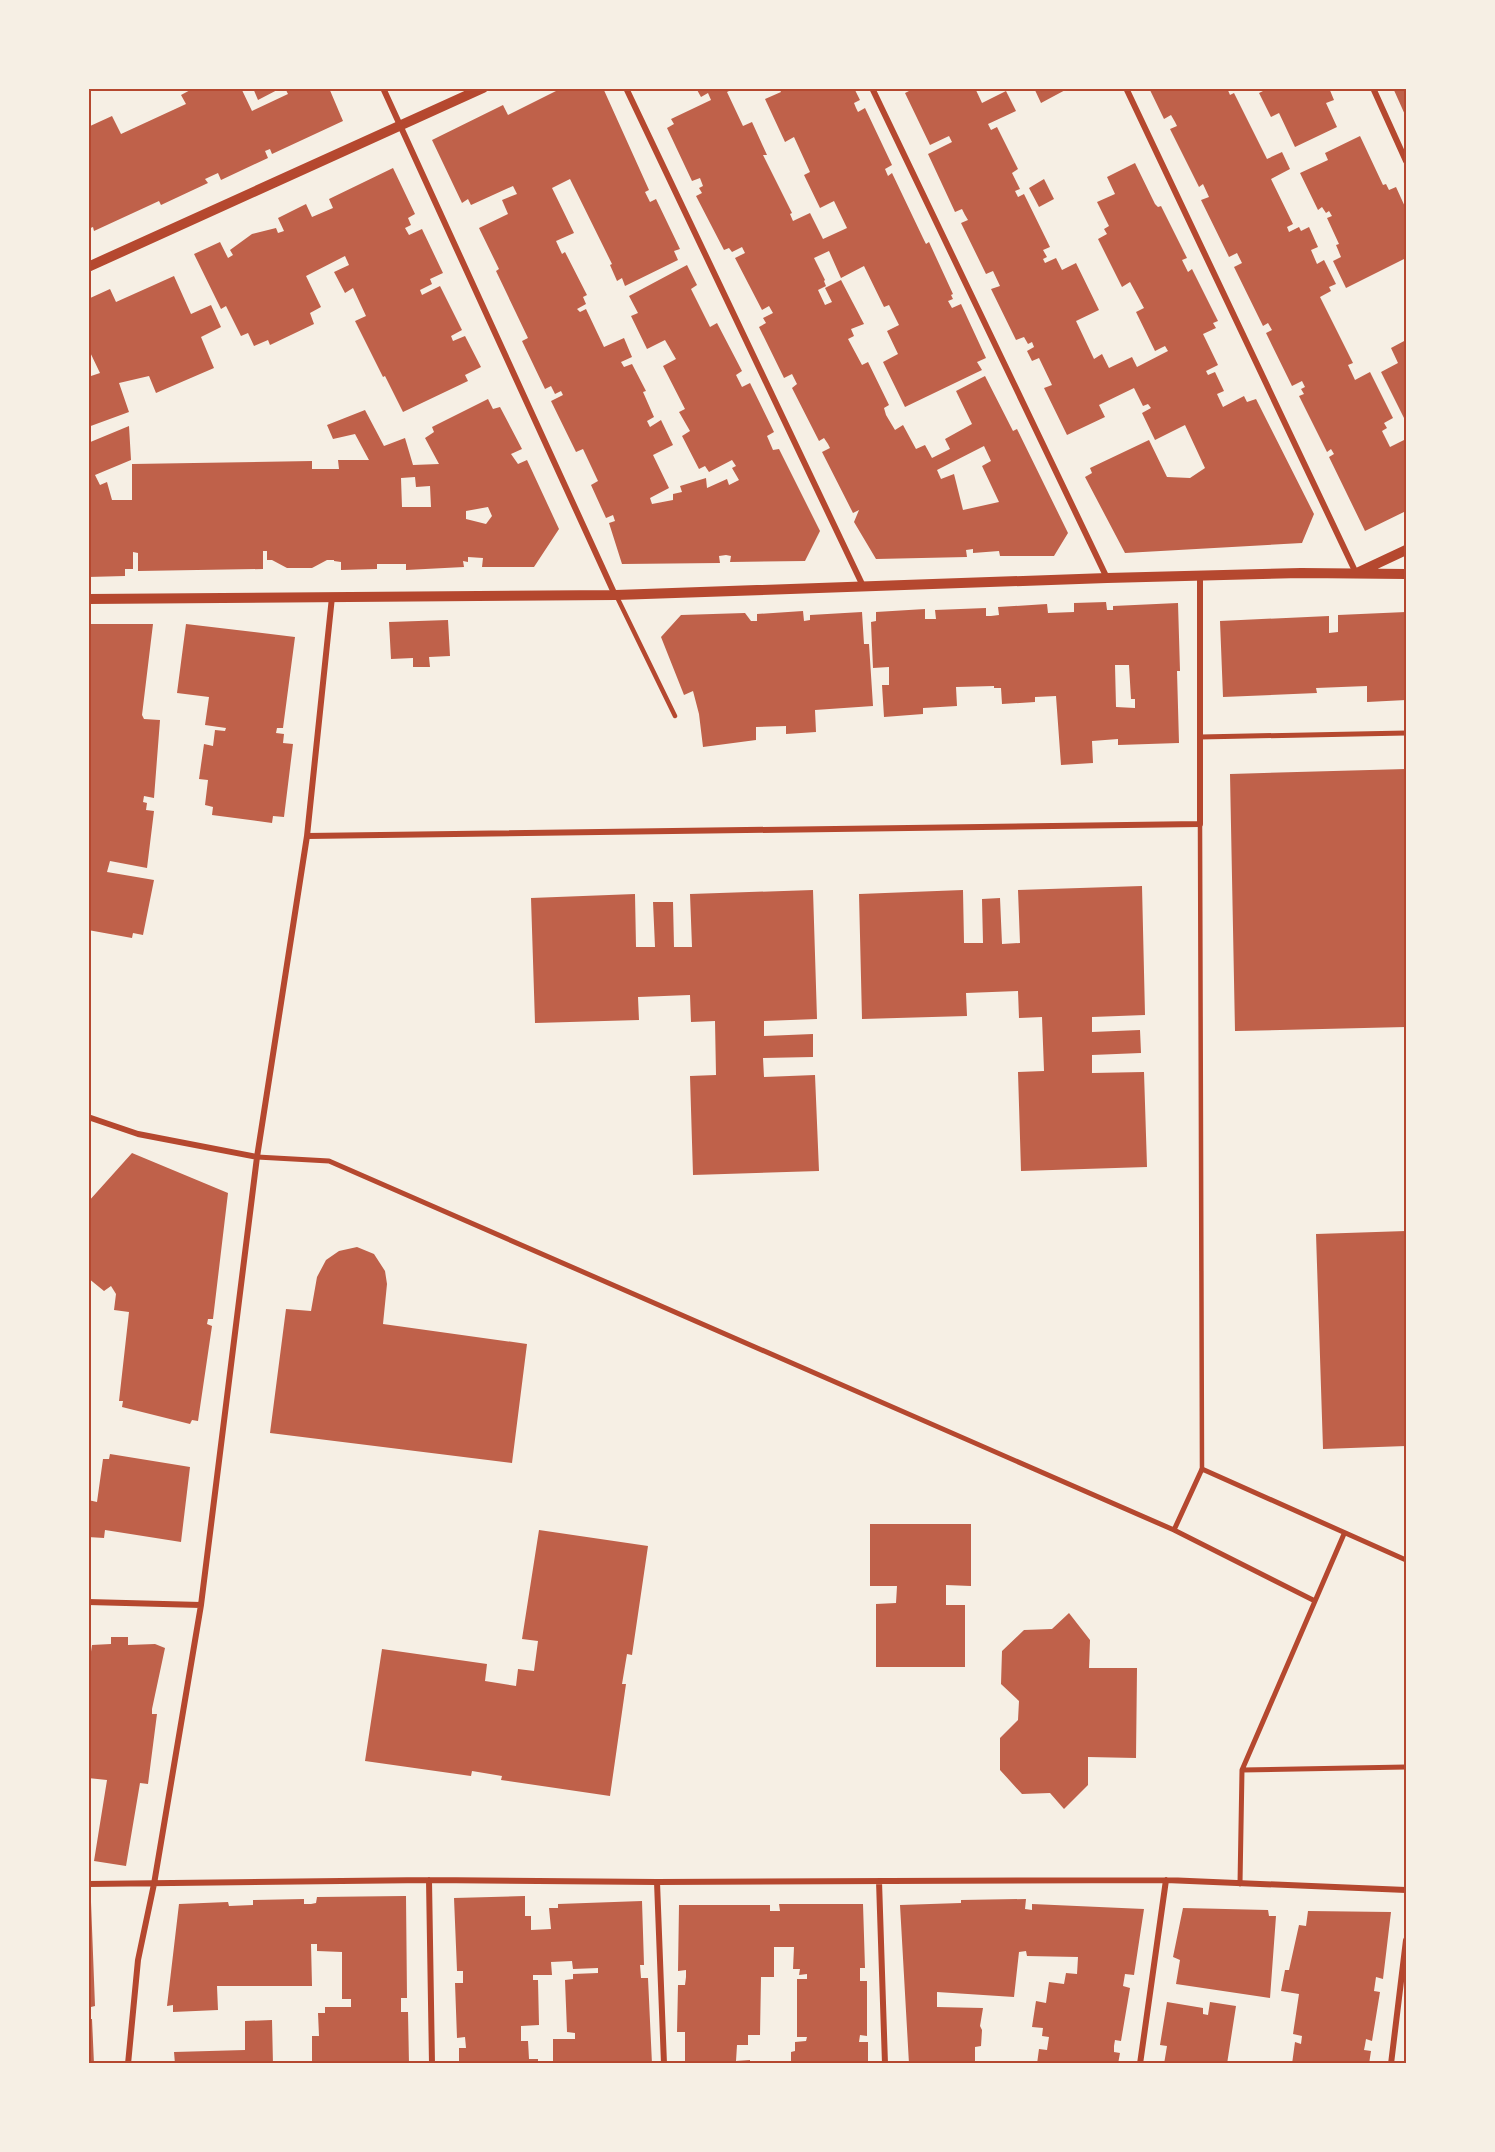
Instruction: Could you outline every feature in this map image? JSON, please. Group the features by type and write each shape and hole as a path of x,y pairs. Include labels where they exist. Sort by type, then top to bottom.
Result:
{"street":[{"path":"383,88 616,595"},
{"path":"88,267 483,88"},
{"path":"626,88 863,586"},
{"path":"872,88 1107,578"},
{"path":"1126,88 1356,573"},
{"path":"1373,88 1407,160"},
{"path":"1356,573 1407,550"},
{"path":"88,599 616,595 1107,578 1301,573 1407,574"},
{"path":"307,836 1200,824 1200,577"},
{"path":"128,2064 138,1960 154,1884 201,1605 257,1157 307,836 332,597"},
{"path":"1200,737 1407,733"},
{"path":"88,1118 138,1134 257,1157 329,1161 1174,1530 1315,1601"},
{"path":"1174,1530 1202,1469 1407,1560"},
{"path":"1240,1884 1242,1770 1344,1534"},
{"path":"88,1602 201,1605"},
{"path":"1242,1770 1407,1767"},
{"path":"429,1880 432,2064"},
{"path":"88,1884 429,1880 657,1882 1166,1880 1407,1890"},
{"path":"1140,2064 1166,1880"},
{"path":"879,1881 885,2064"},
{"path":"657,1882 664,2064"},
{"path":"1391,2064 1407,1940"}],"lane":[{"path":"616,595 675,716"},
{"path":"1200,824 1202,1469"}],"building":[{"path":"194,88 241,88 252,111 288,94 285,88 329,88 343,121 272,154 270,149 265,151 268,158 221,180 218,173 205,179 208,183 161,205 159,201 94,231 93,227 88,229 88,127 112,116 121,134 186,104 181,95"},
{"path":"253,88 281,88 258,100"},
{"path":"562,88 603,88 649,190 645,192 650,202 656,199 680,249 674,251 678,260 625,286 622,278 617,281 610,265 612,264 570,179 552,188 574,233 556,241 562,254 565,252 587,295 583,297 586,304 577,309 580,312 586,309 604,347 624,338 632,357 621,362 624,367 632,364 646,391 643,392 654,417 647,421 650,427 661,420 673,445 653,455 669,488 650,498 652,504 673,500 673,494 682,492 680,486 706,478 707,488 727,479 729,485 739,480 732,468 736,466 732,460 709,472 705,466 699,469 682,436 690,431 679,412 685,409 663,366 676,359 665,340 647,349 631,316 638,313 629,296 687,265 697,285 691,289 710,327 717,323 742,371 736,375 742,387 750,383 774,432 767,436 773,450 779,449 820,531 805,561 730,562 731,556 726,555 719,556 720,563 622,564 609,523 615,521 613,515 606,518 591,485 598,481 583,449 576,452 551,401 563,395 561,391 555,394 551,386 545,389 522,341 528,338 496,271 499,269 479,228 508,214 502,200 517,194 513,186 471,205 468,199 462,203 432,140 503,105 508,115"},
{"path":"696,88 735,88 727,92 743,126 752,122 767,155 763,155 792,213 790,214 793,221 810,213 823,239 847,228 834,201 820,208 804,175 810,172 794,137 785,142 765,99 781,92 779,88 854,88 860,100 854,103 856,108 858,112 865,108 892,165 885,169 888,176 892,173 926,244 929,242 953,294 951,295 953,299 948,301 952,308 961,304 986,358 977,362 982,370 905,407 883,362 898,354 887,331 899,325 889,305 884,307 864,266 841,278 829,251 814,258 826,286 818,290 825,305 832,302 825,288 841,280 864,324 851,329 854,336 848,339 862,365 868,362 889,405 884,408 886,415 895,430 903,425 916,449 925,445 932,458 950,449 945,439 972,424 956,391 985,376 1013,431 1017,429 1068,533 1054,556 1000,556 999,551 973,553 973,549 966,550 967,557 876,559 854,522 859,510 853,513 822,452 830,448 828,444 824,438 819,441 792,388 797,384 792,374 784,378 759,327 766,323 763,318 773,313 769,306 762,310 735,258 745,253 742,247 732,252 729,248 724,250 696,196 702,193 699,188 703,186 700,178 692,181 667,128 674,124 671,119 711,100 708,93 701,97","holes":["984,446 991,461 982,466 999,502 963,510 954,474 941,479 937,470"]},
{"path":"915,88 975,88 982,103 1006,91 1016,111 988,124 991,130 997,127 1018,169 1012,173 1020,189 1015,191 1018,197 1024,194 1050,247 1043,250 1047,257 1043,259 1045,263 1056,258 1062,270 1076,263 1099,310 1076,321 1094,359 1102,354 1109,368 1132,357 1137,367 1168,351 1165,346 1155,351 1136,312 1144,308 1130,282 1122,287 1098,239 1107,234 1104,229 1109,226 1097,202 1115,194 1107,177 1135,163 1155,204 1158,207 1161,206 1187,258 1182,260 1188,272 1192,269 1218,321 1213,323 1216,328 1203,334 1218,365 1206,371 1208,375 1215,372 1224,391 1217,394 1223,407 1244,396 1247,402 1256,399 1314,514 1302,543 1125,553 1085,477 1092,473 1090,468 1149,440 1167,477 1190,478 1205,468 1185,425 1155,440 1142,413 1151,408 1148,404 1143,406 1134,388 1099,405 1105,417 1067,435 1044,388 1052,385 1039,358 1032,361 1027,351 1034,347 1032,342 1028,344 1024,337 1016,340 991,289 1000,286 993,271 986,274 961,223 968,220 962,209 955,212 928,154 952,142 949,136 930,145 905,93"},
{"path":"1034,88 1069,88 1041,103"},
{"path":"1149,88 1227,88 1230,95 1234,93 1267,159 1282,152 1290,169 1271,179 1293,224 1287,227 1289,232 1299,227 1301,231 1309,227 1318,247 1311,250 1317,264 1324,260 1336,284 1329,287 1331,291 1320,297 1353,363 1348,365 1355,380 1370,372 1393,418 1384,423 1387,428 1382,431 1390,447 1406,439 1406,511 1365,531 1329,457 1334,454 1331,449 1327,452 1299,396 1304,394 1301,389 1305,387 1302,381 1292,386 1266,333 1272,330 1268,323 1263,326 1234,267 1242,263 1237,253 1229,257 1201,200 1209,197 1203,184 1199,187 1170,129 1177,126 1171,115 1164,119"},
{"path":"1269,88 1329,88 1334,100 1326,103 1337,127 1295,147 1279,113 1271,117 1259,93"},
{"path":"1393,88 1406,88 1406,117"},
{"path":"1360,136 1383,185 1386,184 1389,190 1396,187 1406,209 1406,258 1346,288 1333,261 1341,257 1336,245 1339,244 1327,218 1332,216 1322,207 1318,210 1300,173 1328,160 1325,153"},
{"path":"393,168 415,214 408,218 411,225 405,228 409,235 422,229 443,273 430,279 432,284 420,290 422,295 440,286 462,330 451,336 453,341 465,336 481,367 465,375 468,381 403,412 355,321 366,316 353,288 345,293 334,272 349,265 345,256 306,276 321,307 310,313 314,324 270,345 268,340 254,346 248,333 241,336 226,306 221,309 194,254 220,242 228,258 233,255 230,250 252,234 276,228 278,233 284,231 278,218 306,204 312,217 333,208 329,199"},
{"path":"1044,179 1054,199 1039,207 1029,188"},
{"path":"174,276 191,314 211,305 221,327 201,337 214,368 156,393 149,376 119,383 129,412 88,427 88,377 100,373 88,348 88,299 110,289 116,302"},
{"path":"1406,340 1406,422 1381,372 1398,363 1391,348"},
{"path":"488,399 493,409 500,407 522,449 511,454 518,464 527,460 559,529 534,567 482,567 483,558 468,557 468,562 463,561 464,567 406,570 406,564 377,564 377,569 341,570 341,562 327,560 312,568 287,568 272,560 267,560 267,551 263,551 263,569 138,571 138,553 133,552 133,569 125,569 125,576 88,577 88,443 129,426 131,460 95,475 100,485 107,482 112,500 132,500 132,464 312,461 312,469 339,469 338,460 369,460 355,434 333,439 327,425 365,410 384,446 405,438 413,465 439,464 425,438 434,432 432,427","holes":["415,477 416,487 430,486 431,507 402,507 401,478","488,507 492,516 486,524 466,519 466,511"]},
{"path":"1106,602 1107,610 1113,610 1113,606 1178,603 1179,743 1118,745 1118,739 1092,741 1093,763 1061,765 1056,696 1035,697 1035,702 1002,704 1001,688 994,688 994,686 956,687 957,706 923,708 923,714 884,717 882,685 889,685 889,667 873,668 871,622 876,621 876,612 925,609 925,619 936,619 935,610 986,608 986,616 991,616 999,615 998,607 1047,604 1048,613 1074,612 1074,603","holes":["1115,665 1129,665 1131,699 1135,699 1135,708 1116,707"]},
{"path":"803,611 804,621 810,620 810,615 862,612 864,644 869,644 873,706 815,710 816,732 786,734 786,726 756,727 756,740 703,747 699,714 693,691 684,695 661,637 681,615 745,613 751,621 757,621 757,614"},
{"path":"1406,612 1406,700 1367,702 1367,686 1316,688 1317,693 1223,697 1220,621 1329,616 1329,633 1338,632 1338,615"},
{"path":"448,620 450,656 429,657 430,667 413,667 413,658 391,659 389,622"},
{"path":"88,624 153,624 142,715 144,719 160,720 154,798 144,796 143,802 147,803 146,810 154,811 147,868 110,861 107,872 154,880 143,935 133,933 132,938 88,930"},
{"path":"186,624 295,637 283,728 277,728 276,733 284,734 283,743 293,744 284,817 273,816 272,823 212,815 213,807 205,805 208,780 199,779 204,744 213,746 215,730 225,731 226,728 205,725 209,697 177,693"},
{"path":"1406,769 1406,1027 1235,1031 1230,774"},
{"path":"1142,886 1145,1015 1092,1017 1092,1032 1140,1030 1141,1053 1092,1055 1092,1073 1144,1072 1147,1167 1021,1171 1018,1072 1044,1071 1042,1017 1019,1018 1018,991 966,993 967,1016 862,1019 859,894 963,890 964,943 983,943 982,899 1000,898 1002,944 1020,943 1018,890"},
{"path":"813,890 817,1019 764,1021 764,1036 813,1034 813,1057 763,1058 764,1077 815,1075 819,1171 693,1175 690,1076 716,1075 715,1021 691,1022 690,995 638,997 639,1020 535,1023 531,898 635,894 636,947 655,947 653,902 673,902 674,947 692,947 690,894"},
{"path":"132,1153 228,1193 213,1319 208,1319 207,1324 212,1326 198,1421 192,1420 190,1424 122,1407 123,1401 119,1401 129,1312 114,1310 116,1294 111,1286 104,1291 88,1278 88,1202"},
{"path":"1406,1231 1406,1446 1323,1449 1316,1234"},
{"path":"357,1247 374,1254 385,1271 387,1284 383,1324 527,1344 512,1463 270,1433 286,1309 311,1311 317,1277 326,1260 339,1251"},
{"path":"110,1454 190,1467 181,1542 105,1530 104,1538 88,1537 88,1500 97,1502 103,1459 109,1459"},
{"path":"870,1524 971,1524 971,1586 946,1585 946,1605 965,1605 965,1667 876,1667 876,1604 896,1603 897,1586 870,1586"},
{"path":"539,1530 648,1546 632,1655 627,1654 622,1684 626,1684 610,1796 501,1780 502,1776 472,1771 471,1776 365,1761 382,1649 487,1664 485,1681 516,1686 518,1669 534,1671 538,1641 522,1639"},
{"path":"1069,1613 1090,1640 1089,1668 1137,1668 1136,1758 1088,1757 1088,1785 1064,1809 1050,1793 1022,1794 1000,1770 1000,1738 1018,1720 1019,1701 1001,1684 1002,1651 1024,1630 1052,1629"},
{"path":"111,1637 128,1637 128,1645 155,1644 165,1648 152,1709 152,1714 157,1714 148,1784 140,1783 126,1866 94,1861 107,1780 88,1778 88,1672 92,1645 111,1644"},
{"path":"406,1896 407,1998 401,1998 401,2012 408,2012 409,2064 312,2064 312,2036 319,2036 318,2013 325,2013 325,2007 351,2007 351,1999 342,1999 342,1952 317,1951 317,1944 311,1944 312,1986 217,1986 218,2010 173,2012 173,2005 167,2006 179,1904 228,1902 229,1906 253,1905 253,1900 304,1899 304,1904 311,1904 316,1903 317,1897"},
{"path":"525,1896 525,1916 531,1916 531,1930 551,1929 549,1908 558,1908 558,1904 642,1901 644,1965 640,1965 641,1978 648,1978 652,2064 553,2063 553,2039 575,2039 575,2033 567,2032 565,1980 573,1979 573,1974 598,1973 598,1968 573,1969 572,1961 551,1962 552,1975 533,1975 533,1980 538,1980 539,2025 521,2026 521,2041 528,2041 529,2059 538,2059 538,2064 459,2064 459,2048 466,2048 465,2037 457,2038 455,1983 463,1983 463,1971 457,1971 454,1898"},
{"path":"1026,1899 1025,1909 1032,1910 1032,1904 1144,1909 1134,1975 1125,1974 1123,1986 1130,1988 1121,2041 1115,2040 1114,2046 1114,2052 1120,2053 1118,2064 1037,2064 1039,2049 1047,2050 1049,2037 1042,2036 1043,2028 1032,2027 1036,2001 1046,2003 1049,1982 1064,1984 1066,1973 1077,1974 1078,1957 1027,1956 1026,1951 1019,1952 1014,1997 937,1992 937,2007 983,2008 980,2026 981,2046 975,2047 975,2062 972,2064 909,2064 900,1905 961,1903 961,1900"},
{"path":"91,1902 95,2006 91,2007 90,2016 88,2016 88,1903"},
{"path":"779,1904 863,1904 865,1968 860,1968 860,1981 867,1981 867,2036 860,2035 859,2042 868,2042 868,2064 791,2064 791,2052 795,2051 795,2042 806,2041 807,2037 797,2037 797,1979 807,1979 807,1974 799,1975 800,1969 793,1969 794,1947 774,1947 774,1977 761,1977 760,2035 748,2035 748,2045 737,2045 736,2061 750,2060 750,2064 685,2064 685,2032 677,2032 678,1985 685,1985 686,1977 686,1970 678,1971 679,1905 770,1905 770,1911 780,1911"},
{"path":"1183,1908 1268,1910 1269,1916 1276,1916 1270,1998 1176,1984 1180,1960 1173,1957"},
{"path":"1308,1911 1391,1912 1383,1979 1376,1977 1374,1991 1380,1992 1372,2041 1366,2039 1364,2050 1371,2051 1369,2064 1292,2064 1295,2042 1301,2044 1302,2036 1293,2034 1299,1994 1281,1991 1285,1970 1289,1970 1299,1925 1306,1926"},
{"path":"1167,2002 1203,2008 1203,2014 1208,2015 1210,2002 1236,2006 1227,2064 1164,2064 1167,2046 1160,2045"},
{"path":"88,2019 92,2019 94,2064 88,2064"},
{"path":"272,2020 273,2064 175,2064 174,2052 245,2050 245,2021"}]}
